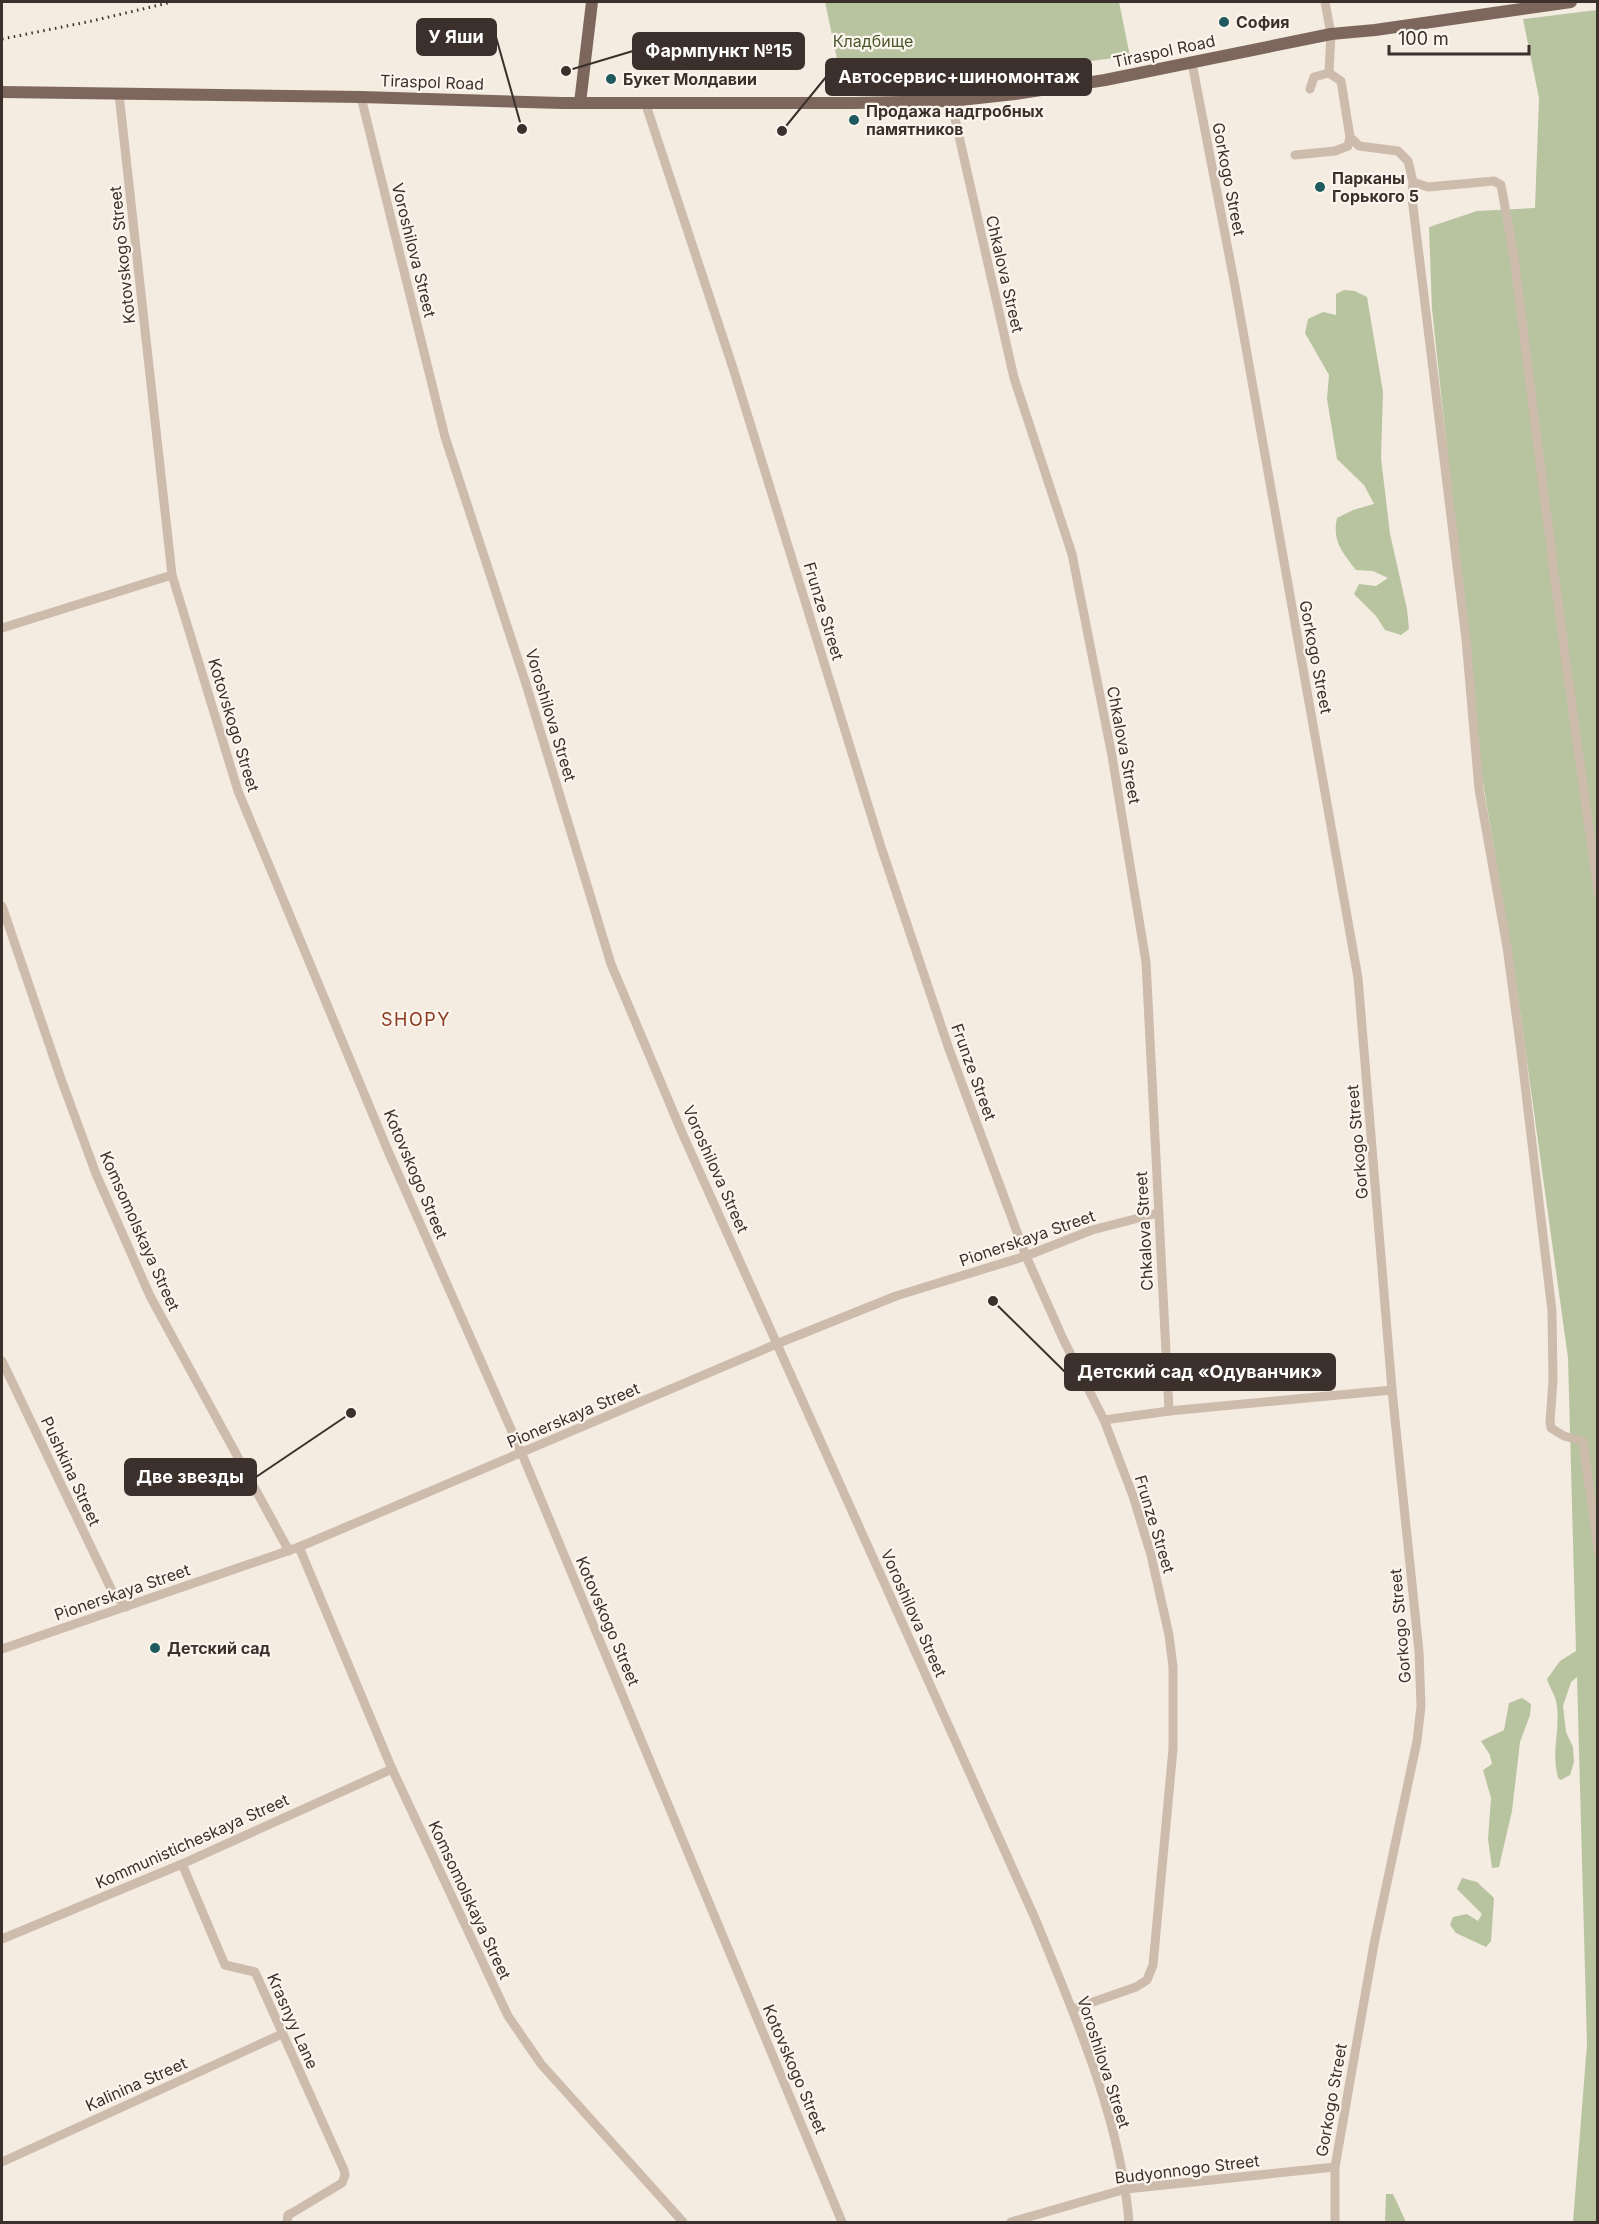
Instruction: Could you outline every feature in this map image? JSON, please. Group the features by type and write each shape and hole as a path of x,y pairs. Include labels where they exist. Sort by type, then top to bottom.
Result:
{"main road":[{"path":"580,103 592,2"},
{"name":"Tiraspol Road","path":"2,92 361,97 580,103 854,103 951,100 1037,91 1192,63 1331,34 1375,30 1571,2"}],"street":[{"path":"1325,2 1331,34 1329,73"},
{"name":"Gorkogo Street","path":"1192,63 1235,286 1358,978 1392,1390 1419,1652 1421,1707 1417,1741 1374,1944 1335,2166 1335,2223"},
{"path":"1295,155 1335,151 1348,146 1350,137 1341,81 1329,73 1314,77 1310,89"},
{"name":"Kotovskogo Street","path":"119,94 172,574 238,791 388,1151 522,1454 842,2223"},
{"name":"Voroshilova Street","path":"361,97 445,437 519,662 611,964 683,1135 1034,1916 1072,2009 1103,2099 1126,2189 1129,2223"},
{"name":"Chkalova Street","path":"951,100 1014,378 1072,554 1112,756 1146,962 1169,1411"},
{"name":"Frunze Street","path":"645,102 733,368 881,847 949,1049 1026,1256 1064,1341 1104,1420 1133,1496 1151,1555 1169,1635 1173,1668 1173,1749 1153,1965 1147,1980 1137,1987 1072,2009"},
{"path":"1350,137 1359,146 1398,151 1408,161 1413,182 1412,198 1466,639 1479,789 1512,981 1552,1311 1553,1380 1550,1422 1551,1428 1564,1436 1583,1441 1598,1551"},
{"path":"1413,182 1428,187 1494,181 1501,185 1514,256 1559,611 1598,892"},
{"path":"2,628 172,574"},
{"name":"Komsomolskaya Street","path":"2,906 96,1174 150,1296 294,1549 392,1769 508,2016 520,2037 541,2064 682,2223"},
{"name":"Pionerskaya Street","path":"2,1649 294,1549 522,1454 778,1343 896,1296 1026,1256 1092,1230 1158,1213"},
{"name":"Pushkina Street","path":"2,1361 113,1593 126,1607"},
{"path":"1104,1420 1169,1411 1392,1390"},
{"path":"105,1614 113,1593"},
{"name":"Kommunisticheskaya Street","path":"2,1939 182,1864 392,1769"},
{"name":"Krasnyy Lane","path":"182,1864 225,1965 255,1972 344,2170 344,2179 337,2186 292,2213 286,2220 287,2223"},
{"name":"Kalinina Street","path":"2,2162 282,2034"},
{"name":"Budyonnogo Street","path":"1011,2223 1126,2189 1335,2166"}],"green space":[{"name":"Кладбище","path":"825,2 1119,2 1130,56 988,74 842,82"},
{"path":"1597,10 1597,2222 1573,2222 1587,2044 1577,1677 1571,1682 1563,1706 1566,1732 1573,1747 1574,1762 1570,1775 1561,1780 1558,1778 1555,1759 1557,1706 1547,1679 1560,1661 1576,1651 1568,1358 1514,968 1482,777 1432,309 1429,227 1477,211 1535,208 1539,98 1523,19"},
{"path":"1344,290 1355,291 1367,297 1383,392 1381,458 1390,534 1407,609 1409,629 1401,635 1385,630 1376,616 1354,594 1359,584 1376,586 1388,578 1373,571 1356,570 1337,540 1337,518 1353,510 1374,504 1364,485 1337,459 1327,399 1329,375 1305,333 1308,319 1323,312 1336,315 1336,294"},
{"path":"1522,1698 1531,1704 1530,1715 1520,1742 1512,1811 1499,1867 1492,1868 1488,1839 1491,1798 1483,1770 1492,1764 1490,1755 1481,1741 1504,1730 1509,1703"},
{"path":"1462,1878 1477,1882 1494,1898 1491,1941 1486,1947 1456,1933 1450,1925 1453,1917 1467,1914 1478,1921 1482,1914 1457,1889"},
{"path":"1386,2194 1393,2194 1406,2222 1385,2222"}],"railway":[{"path":"2,39 172,2"}],"place":[{"name":"София","path":"1224,22"},
{"name":"Фармпункт №15","path":"566,71"},
{"name":"Букет Молдавии","path":"611,79"},
{"name":"Продажа надгробных памятников","path":"854,120"},
{"name":"У Яши","path":"522,129"},
{"name":"Автосервис+шиномонтаж","path":"782,131"},
{"name":"Парканы Горького 5","path":"1320,187"},
{"name":"Детский сад «Одуванчик»","path":"993,1301"},
{"name":"Две звезды","path":"351,1413"},
{"name":"Детский сад","path":"155,1648"}],"district":[{"name":"SHOPY","path":"416,1020"}]}
